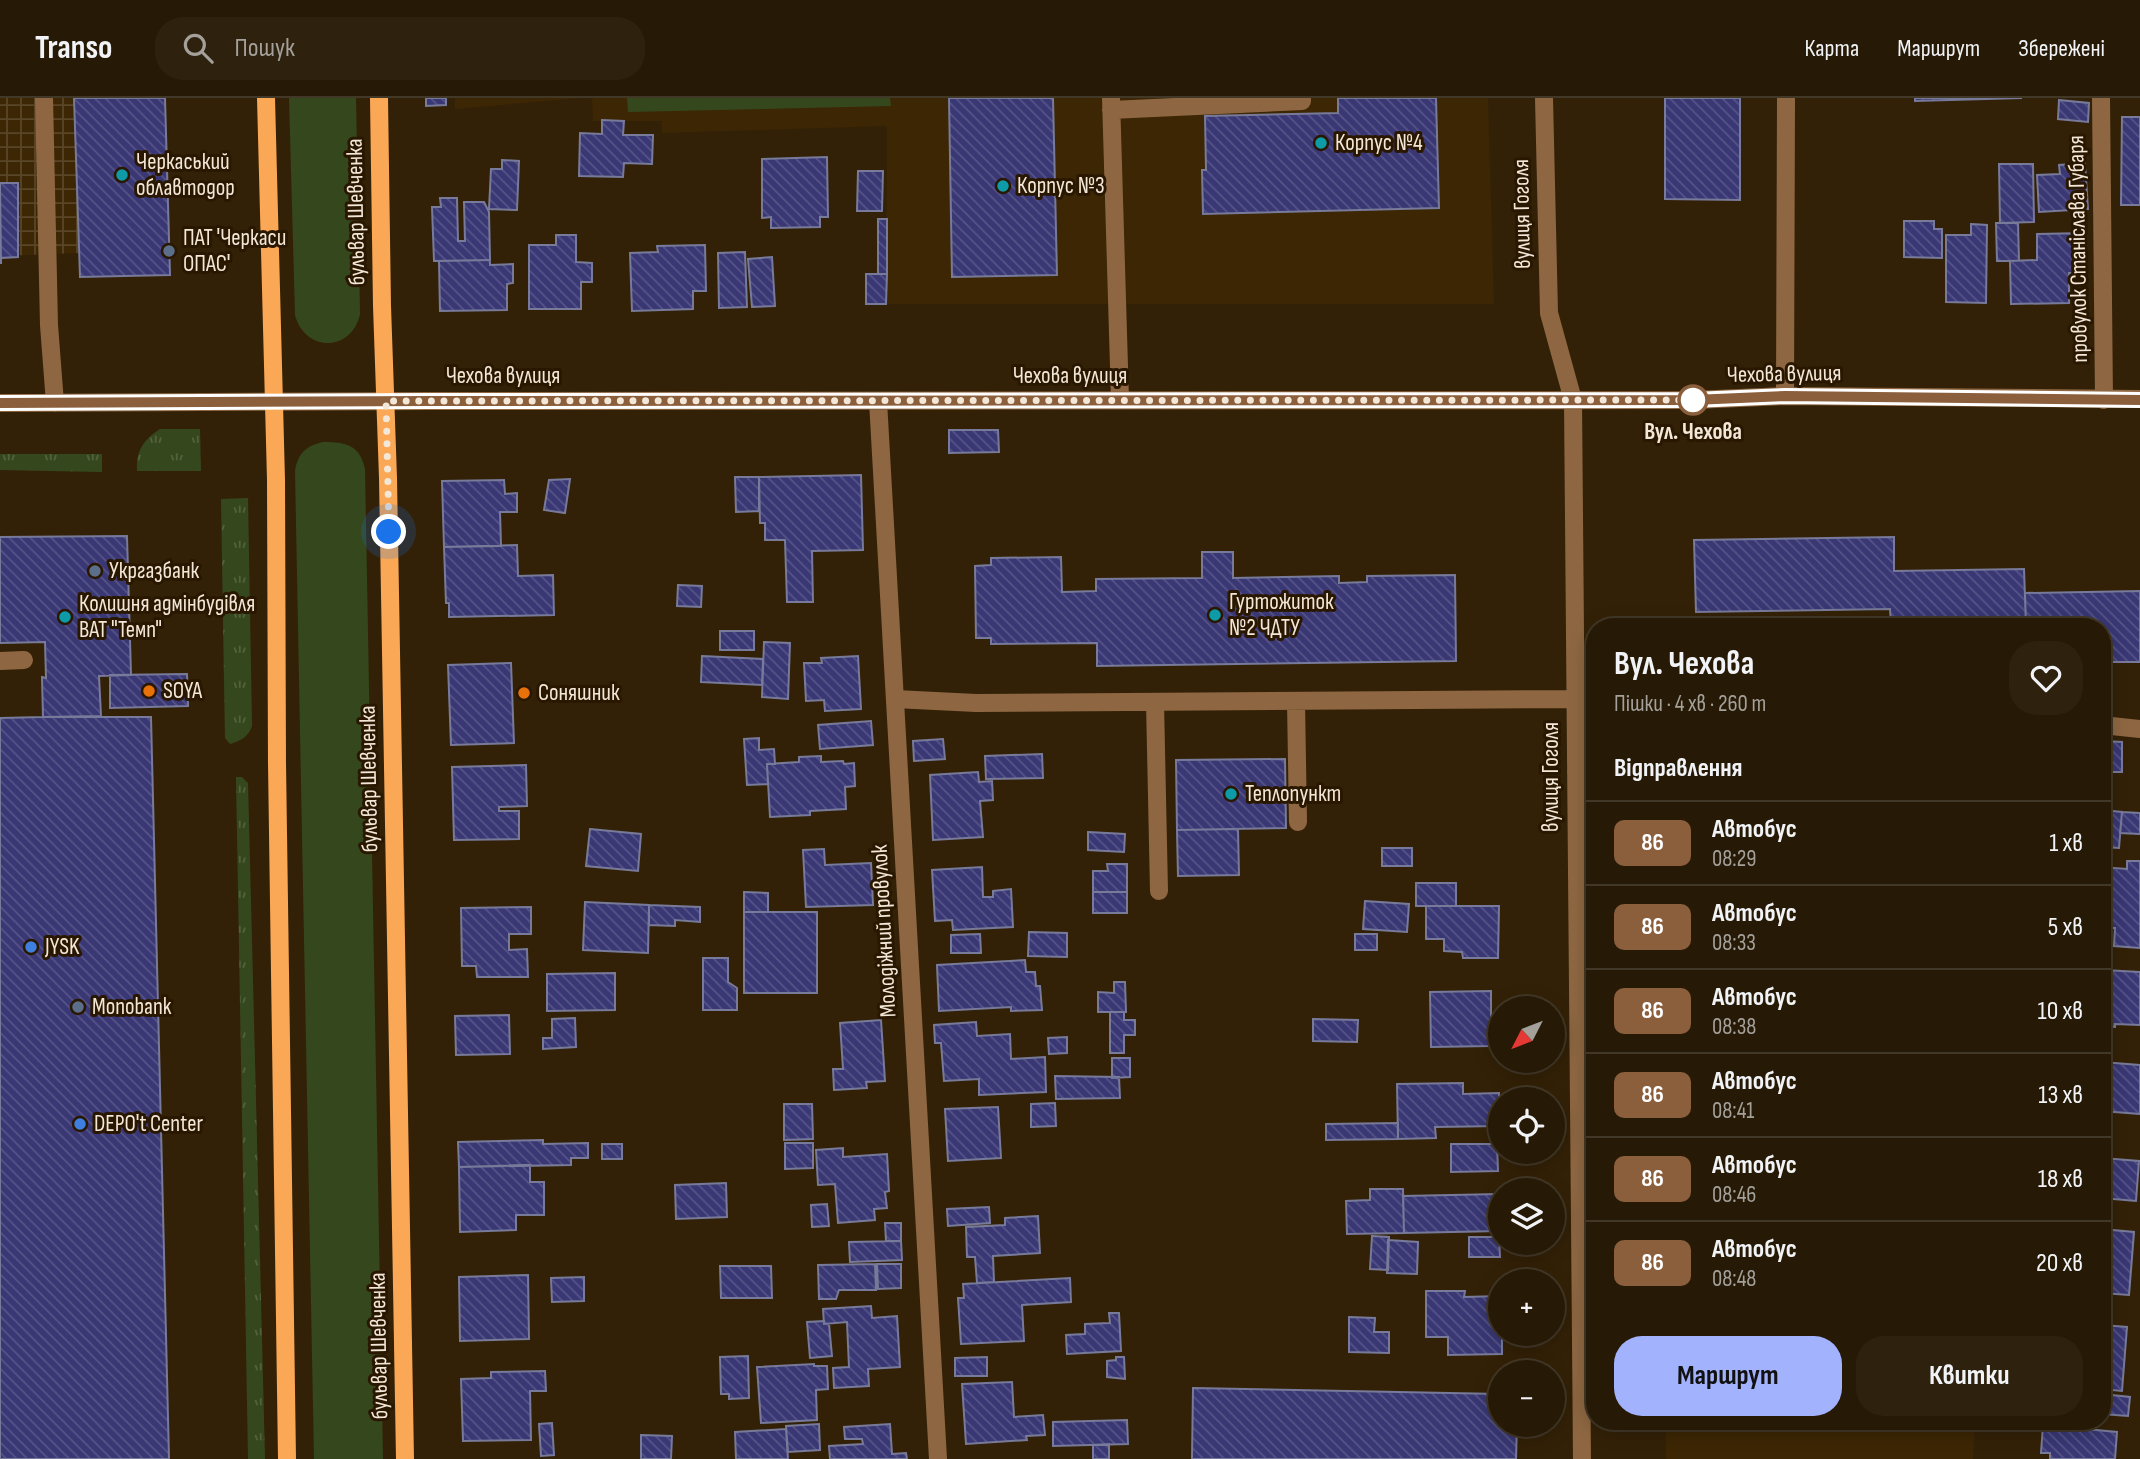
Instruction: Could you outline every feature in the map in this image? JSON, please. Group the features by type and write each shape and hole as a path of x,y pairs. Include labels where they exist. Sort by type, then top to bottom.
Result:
{"main road":[{"path":"266,98 274,401 287,1459"},
{"name":"бульвар Шевченка","path":"379,98 405,1459"}],"street":[{"path":"44,98 50,325 55,402"},
{"path":"1119,400 1111,104 1302,101 1301,98"},
{"name":"вулиця Гоголя","path":"1544,98 1549,313 1573,400 1575,699 1585,772 1586,1029"},
{"path":"1785,396 1786,98"},
{"name":"провулок Станіслава Губаря","path":"2101,98 2104,400"},
{"name":"Чехова вулиця","path":"0,403 1693,400 1785,396 2140,400"},
{"name":"Молодіжний провулок","path":"878,401 938,1459"},
{"path":"0,662 24,660"},
{"path":"1576,660 1586,661"},
{"path":"895,699 976,703 1575,699"},
{"path":"1296,701 1298,821"},
{"path":"1154,702 1159,891"},
{"path":"2111,726 2140,729"},
{"name":"вулиця Гоголя","path":"1582,1459 1586,1321"}],"shaded area":[{"path":"0,98 165,98 170,275 80,277 79,253 0,256"},
{"path":"455,98 581,98 455,109"},
{"path":"592,98 1488,98 1494,304 886,304 887,126 662,133 662,121 593,121"},
{"path":"1666,1430 1975,1430 1973,1459 1666,1459"}],"green space":[{"path":"289,98 356,98 360,314 348,336 339,341 328,343 308,336 295,315"},
{"path":"627,98 890,98 891,106 628,112"},
{"path":"160,429 200,429 201,471 137,471 142,447 149,437"},
{"path":"323,442 345,444 356,450 365,469 383,1459 314,1459 295,471 298,459 304,451"},
{"path":"0,454 102,454 102,472 0,470"},
{"path":"248,498 252,726 244,738 230,744 225,738 221,499"},
{"path":"236,777 242,777 248,783 265,1459 248,1459"}],"building":[{"name":"Черкаський облавтодор","path":"74,98 165,98 170,275 80,277"},
{"path":"426,98 446,98 446,105 426,106"},
{"name":"Корпус №3","path":"949,98 1053,98 1057,275 952,277"},
{"name":"Корпус №4","path":"1338,98 1436,98 1439,208 1203,214 1202,170 1206,170 1205,116 1338,113"},
{"path":"1665,98 1740,98 1740,200 1665,199"},
{"path":"1915,98 2022,98 1915,101"},
{"path":"2059,100 2089,103 2088,122 2058,119"},
{"path":"2122,117 2140,117 2140,205 2121,205"},
{"path":"602,120 624,121 623,135 653,135 652,164 624,163 623,177 579,176 580,133 602,134"},
{"path":"827,157 828,217 820,217 820,227 771,228 771,217 762,218 762,159"},
{"path":"502,160 519,161 517,210 489,209 491,169 502,169"},
{"path":"2085,163 2088,209 2039,212 2037,175 2060,174 2059,165"},
{"path":"1999,164 2033,164 2034,222 2000,223"},
{"path":"858,171 883,171 882,211 857,211"},
{"path":"0,183 18,183 18,257 1,258 1,264"},
{"path":"440,198 457,198 458,241 465,241 464,202 484,202 489,212 490,260 434,261 432,207 441,207"},
{"path":"878,219 887,219 887,274 878,274"},
{"path":"1904,221 1934,221 1934,229 1942,229 1942,258 1904,257"},
{"path":"1996,223 2018,223 2019,261 1997,261"},
{"path":"1971,224 1987,225 1986,303 1946,302 1946,235 1971,235"},
{"path":"2086,233 2087,273 2069,273 2069,303 2011,304 2010,261 2037,260 2037,234"},
{"path":"556,235 576,235 576,262 592,263 592,282 581,282 581,309 529,309 529,245 556,245"},
{"path":"705,245 706,291 693,291 693,309 632,311 630,253 658,252 657,246"},
{"path":"745,252 747,307 719,308 718,253"},
{"path":"772,257 775,306 752,307 748,259"},
{"path":"490,260 490,265 513,264 513,283 507,284 507,310 440,311 439,261"},
{"path":"866,274 887,274 886,304 866,304"},
{"path":"949,430 998,430 999,452 949,453"},
{"path":"861,475 863,550 812,551 813,602 787,602 785,540 765,540 765,523 760,523 759,477"},
{"path":"735,477 759,477 759,511 736,512"},
{"path":"570,479 565,513 544,510 549,480"},
{"path":"504,480 505,494 517,493 517,512 500,512 501,546 444,547 442,481"},
{"name":"Колишня адмінбудівля ВАТ \"Темп\"","path":"127,536 131,675 99,676 101,716 43,717 45,642 0,643 0,537"},
{"path":"1894,537 1894,571 2024,569 2026,618 1891,618 1890,609 1696,612 1694,540"},
{"path":"517,545 518,576 553,575 554,615 449,617 444,547"},
{"name":"Гуртожиток №2 ЧДТУ","path":"1202,552 1233,552 1233,578 1339,576 1339,583 1367,582 1367,576 1455,575 1456,661 1097,666 1097,643 991,644 991,638 976,638 975,566 991,565 991,558 1061,557 1062,592 1096,591 1096,579 1202,578"},
{"path":"678,585 702,586 701,607 677,606"},
{"path":"2140,591 2140,662 2111,662 2111,618 2026,618 2025,593"},
{"path":"720,631 754,631 754,650 720,650"},
{"path":"764,642 790,643 788,699 762,697"},
{"path":"702,656 763,659 762,685 701,682"},
{"path":"858,656 861,709 825,711 824,700 806,701 804,663 822,663 821,658"},
{"name":"Соняшник","path":"511,663 514,743 451,745 448,665"},
{"name":"SOYA","path":"187,674 188,706 110,708 110,675"},
{"name":"DEPO't Center","path":"151,717 169,1459 0,1459 0,718"},
{"path":"871,721 873,745 820,749 818,725"},
{"path":"759,738 759,750 774,749 775,764 767,764 768,784 747,785 744,739"},
{"path":"943,739 945,759 914,761 913,741"},
{"path":"2111,741 2122,742 2122,772 2111,772"},
{"path":"1042,754 1043,778 986,779 985,756"},
{"path":"821,756 821,762 854,763 855,786 845,787 846,809 810,811 810,815 770,817 767,764 799,762 799,757"},
{"name":"Теплопункт","path":"1285,759 1286,828 1177,830 1176,760"},
{"path":"526,765 527,806 499,807 499,811 519,811 519,839 454,840 452,767"},
{"path":"978,772 979,782 992,781 993,800 980,801 983,837 933,840 930,775"},
{"path":"2111,811 2122,812 2119,848 2111,848"},
{"path":"2122,812 2140,813 2140,834 2120,833"},
{"path":"590,829 641,834 638,871 586,866"},
{"path":"1238,829 1239,875 1178,876 1177,830"},
{"path":"1088,832 1125,834 1124,852 1088,850"},
{"path":"1382,848 1412,848 1412,866 1382,866"},
{"path":"824,849 825,865 871,863 873,905 806,907 803,850"},
{"path":"2127,861 2140,861 2140,948 2114,946 2115,928 2111,928 2111,868 2127,869"},
{"path":"1107,864 1127,864 1127,892 1093,892 1093,871 1108,871"},
{"path":"982,867 983,897 993,897 993,891 1011,889 1013,927 953,930 952,920 935,921 932,870"},
{"path":"1416,883 1456,883 1456,906 1416,906"},
{"path":"744,892 768,893 768,912 744,912"},
{"path":"1093,892 1127,892 1127,913 1093,913"},
{"path":"1365,901 1409,904 1407,932 1363,929"},
{"path":"585,902 649,905 648,953 583,950"},
{"path":"649,905 700,907 700,922 675,920 675,926 649,925"},
{"path":"1426,906 1499,906 1498,958 1463,958 1462,952 1444,951 1444,939 1426,939"},
{"path":"531,907 531,934 509,934 509,950 527,949 528,977 477,977 476,966 462,966 461,908"},
{"path":"744,912 817,912 817,993 744,993"},
{"path":"1029,932 1067,933 1067,957 1028,956"},
{"path":"980,934 981,953 951,953 951,935"},
{"path":"1355,934 1377,934 1377,950 1355,950"},
{"path":"703,958 728,958 728,982 737,988 737,1010 703,1010"},
{"path":"1025,960 1026,972 1035,972 1036,986 1040,986 1042,1010 1011,1011 1011,1007 939,1011 937,965"},
{"path":"2111,970 2140,972 2140,1025 2115,1024 2115,1027 2111,1027"},
{"path":"615,973 615,1010 547,1011 547,974"},
{"path":"1114,982 1125,982 1126,1012 1098,1012 1098,992 1114,993"},
{"path":"1491,991 1491,996 1488,996 1488,1046 1431,1047 1430,992"},
{"path":"1110,1012 1124,1012 1124,1020 1135,1020 1135,1035 1124,1035 1124,1053 1110,1053"},
{"path":"509,1015 510,1054 456,1055 455,1016"},
{"path":"575,1018 576,1047 543,1049 543,1038 552,1038 552,1019"},
{"path":"1313,1019 1358,1020 1357,1042 1313,1041"},
{"path":"881,1020 885,1081 866,1082 867,1088 834,1090 833,1069 843,1069 840,1023"},
{"path":"976,1022 977,1036 1010,1034 1011,1059 1045,1057 1046,1092 979,1095 979,1079 944,1081 941,1043 935,1043 934,1025"},
{"path":"1067,1037 1067,1053 1049,1054 1048,1038"},
{"path":"1112,1058 1130,1058 1130,1077 1112,1078"},
{"path":"2111,1063 2140,1065 2140,1114 2111,1112"},
{"path":"1055,1076 1119,1077 1120,1098 1056,1099"},
{"path":"1463,1083 1463,1094 1488,1093 1488,1126 1435,1127 1436,1138 1398,1139 1397,1084"},
{"path":"1055,1103 1056,1126 1031,1127 1031,1104"},
{"path":"784,1104 812,1104 813,1139 784,1140"},
{"path":"998,1107 1001,1158 948,1161 945,1109"},
{"path":"1398,1123 1398,1139 1326,1140 1326,1124"},
{"path":"543,1140 543,1144 588,1143 588,1158 571,1158 571,1165 459,1167 458,1142"},
{"path":"785,1143 813,1143 813,1168 785,1169"},
{"path":"602,1144 622,1144 622,1159 602,1159"},
{"path":"1451,1144 1488,1144 1488,1164 1498,1164 1498,1171 1451,1172"},
{"path":"843,1148 843,1157 887,1154 887,1208 874,1209 875,1220 838,1223 835,1184 818,1185 816,1150"},
{"path":"2111,1159 2139,1161 2136,1201 2111,1199"},
{"path":"530,1165 530,1182 544,1182 544,1215 516,1215 516,1230 460,1232 459,1167"},
{"path":"726,1183 727,1217 676,1219 675,1185"},
{"path":"1370,1189 1403,1189 1404,1233 1347,1234 1346,1201 1370,1200"},
{"path":"1488,1194 1488,1231 1404,1233 1403,1196"},
{"path":"827,1204 829,1226 812,1227 811,1205"},
{"path":"989,1207 990,1223 948,1226 947,1209"},
{"path":"1038,1216 1040,1253 993,1256 994,1282 977,1283 975,1257 967,1257 966,1227 1005,1225 1005,1218"},
{"path":"885,1223 901,1223 901,1241 886,1241"},
{"path":"2111,1230 2134,1232 2129,1295 2111,1294"},
{"path":"1372,1236 1389,1237 1388,1270 1370,1269"},
{"path":"1469,1237 1488,1237 1488,1255 1500,1257 1469,1257"},
{"path":"1388,1240 1418,1242 1417,1274 1387,1273"},
{"path":"901,1241 902,1260 850,1262 849,1242"},
{"path":"875,1264 876,1290 839,1290 836,1299 819,1299 818,1265"},
{"path":"877,1264 901,1264 901,1288 878,1289"},
{"path":"720,1266 771,1266 772,1298 721,1298"},
{"path":"528,1275 529,1339 460,1341 459,1277"},
{"path":"584,1277 584,1301 552,1302 551,1278"},
{"path":"1070,1278 1071,1302 1022,1305 1024,1341 961,1344 958,1298 964,1298 963,1284"},
{"path":"1426,1291 1465,1291 1464,1297 1488,1296 1488,1346 1502,1346 1502,1354 1448,1355 1448,1337 1426,1337"},
{"path":"871,1306 872,1318 897,1316 900,1367 868,1369 869,1386 834,1388 833,1368 849,1367 847,1322 824,1324 823,1309"},
{"path":"1109,1313 1119,1313 1121,1351 1067,1354 1066,1335 1085,1334 1085,1324 1110,1323"},
{"path":"1349,1317 1375,1318 1374,1332 1389,1332 1389,1353 1349,1352"},
{"path":"824,1321 824,1324 829,1324 832,1356 810,1358 807,1322"},
{"path":"2111,1326 2127,1327 2122,1391 2111,1390"},
{"path":"748,1356 749,1398 729,1399 729,1394 721,1394 720,1357"},
{"path":"987,1357 987,1376 955,1376 955,1358"},
{"path":"1116,1357 1124,1357 1125,1379 1107,1377 1107,1361 1116,1360"},
{"path":"814,1364 827,1366 828,1389 816,1390 817,1420 761,1423 757,1367"},
{"path":"545,1371 546,1391 530,1391 531,1440 463,1441 461,1379 491,1378 491,1372"},
{"path":"1012,1382 1014,1417 1043,1415 1045,1435 1026,1436 1027,1440 966,1444 962,1384"},
{"path":"1193,1388 1488,1394 1488,1437 1517,1437 1516,1459 1192,1459"},
{"path":"2111,1395 2130,1397 2128,1416 2111,1415"},
{"path":"1127,1420 1128,1444 1053,1446 1053,1422"},
{"path":"552,1423 554,1455 541,1456 539,1424"},
{"path":"819,1424 820,1450 788,1452 786,1426"},
{"path":"890,1424 892,1454 906,1453 907,1459 830,1459 829,1446 863,1444 862,1439 845,1439 844,1427"},
{"path":"786,1429 788,1459 736,1459 735,1432"},
{"path":"2043,1430 2117,1432 2115,1459 2050,1459 2050,1453 2041,1453"},
{"path":"641,1435 672,1436 671,1459 641,1459"},
{"path":"1109,1444 1109,1459 1093,1459 1093,1445"}],"bus line":[{"name":"86","path":"0,403 1693,400 1785,396 2140,400"}],"place":[{"name":"Корпус №4","path":"1321,143"},
{"name":"Черкаський облавтодор","path":"122,175"},
{"name":"Корпус №3","path":"1003,186"},
{"name":"ПАТ 'Черкаси ОПАС'","path":"169,251"},
{"name":"Вул. Чехова","path":"1693,400"},
{"name":"Укргазбанк","path":"95,571"},
{"name":"Гуртожиток №2 ЧДТУ","path":"1215,615"},
{"name":"Колишня адмінбудівля ВАТ \"Темп\"","path":"65,617"},
{"name":"SOYA","path":"149,691"},
{"name":"Соняшник","path":"524,693"},
{"name":"Теплопункт","path":"1231,794"},
{"name":"JYSK","path":"31,947"},
{"name":"Monobank","path":"78,1007"},
{"name":"DEPO't Center","path":"80,1124"}],"route":[{"path":"389,532 386,401 1693,400"}]}
